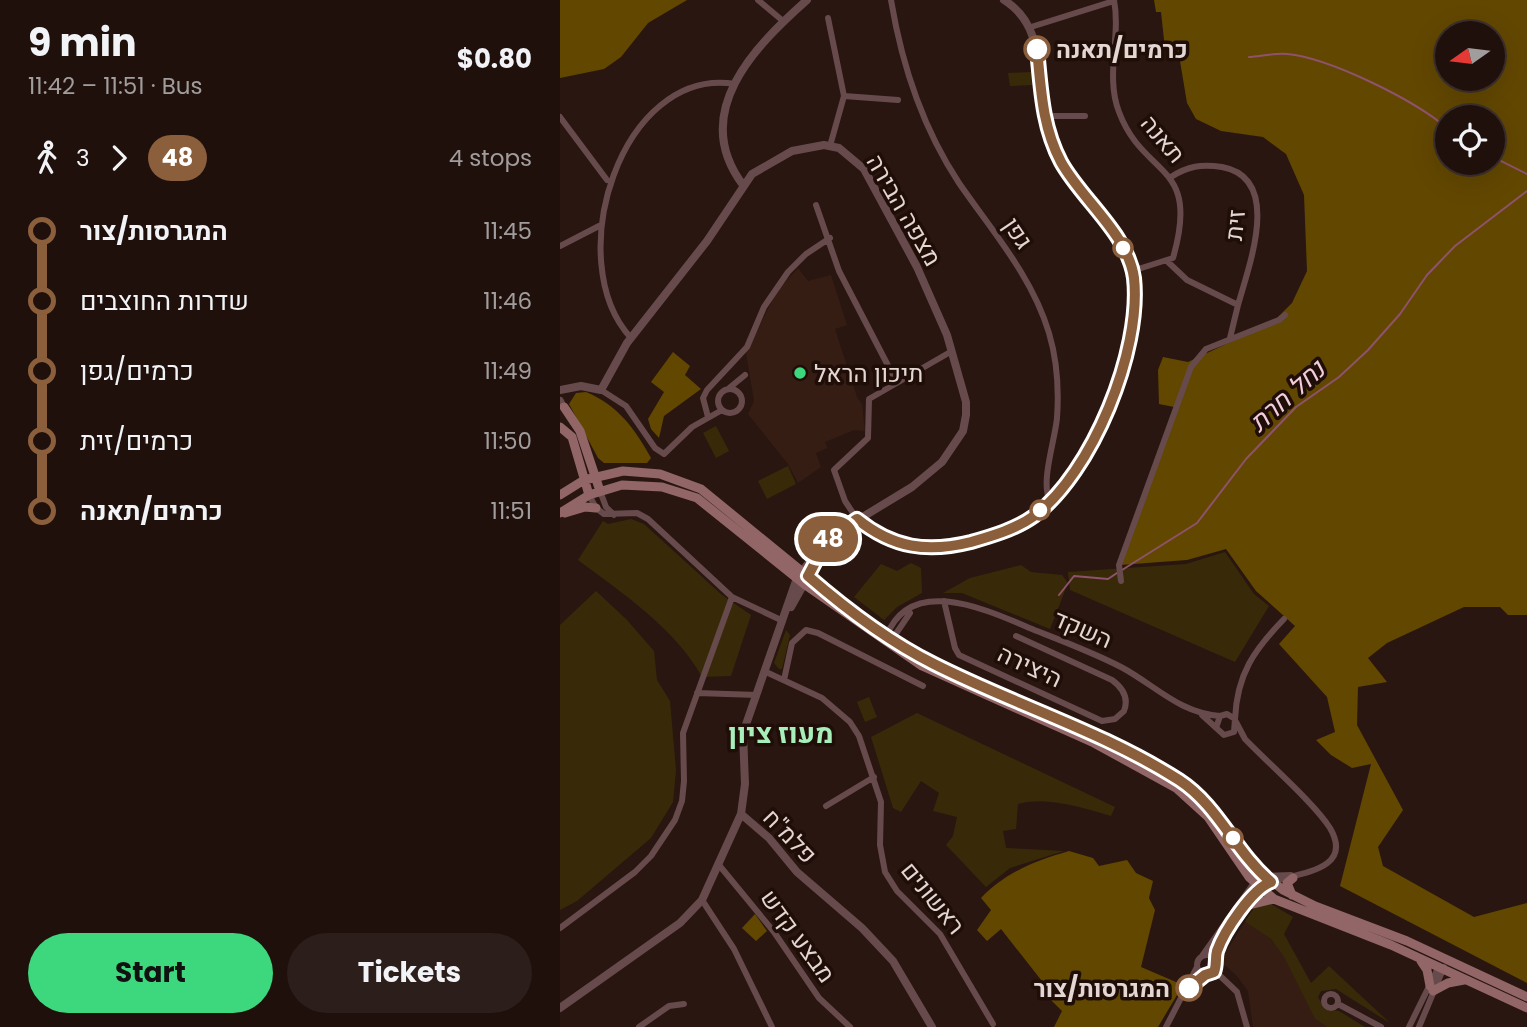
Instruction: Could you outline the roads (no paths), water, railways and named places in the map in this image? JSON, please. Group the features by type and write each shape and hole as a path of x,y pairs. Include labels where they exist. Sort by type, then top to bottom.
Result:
{"main road":[{"path":"561,403 565,415 560,425 570,433 589,495"},
{"path":"561,403 576,423 600,491"},
{"path":"563,493 575,476 577,454"},
{"path":"589,458 599,467 615,472"},
{"path":"563,493 584,480 615,472 650,472 701,489 803,577"},
{"path":"560,514 600,491 643,485 668,488 692,496 922,666 1085,738 1176,788 1208,817 1256,885 1275,899 1527,998"},
{"path":"560,514 585,507 596,508"},
{"path":"888,639 935,665 1106,739 1182,782 1216,814 1267,879 1293,896 1527,1008"},
{"path":"1293,878 1287,883 1293,896"},
{"path":"1244,906 1275,899"},
{"path":"1417,957 1427,970 1432,988 1466,979"}],"street":[{"path":"758,0 783,21"},
{"path":"743,185 730,167 722,139 723,122 735,84 751,55 807,0"},
{"name":"גפן","path":"891,0 910,82 923,119 959,182 1025,278 1049,331 1058,398 1046,483 1050,501"},
{"path":"952,351 869,399 868,438 834,470 845,501 857,519 888,539 908,547 938,548 1002,532 1033,516 1050,501 1087,454 1110,405 1132,325 1135,289 1132,271 1118,240 1062,163 1044,116 1037,49 1031,27 1021,13 1004,0"},
{"name":"תאנה","path":"1031,27 1114,1 1117,24 1113,84 1119,112 1135,140 1171,177 1177,189 1181,215 1176,248 1173,258 1168,262"},
{"path":"828,18 844,96 830,146"},
{"path":"631,338 613,318 601,288 597,249 607,180 617,159 638,128 667,102 684,90 705,81 735,84"},
{"path":"844,96 898,100"},
{"path":"1044,116 1085,116"},
{"path":"560,117 607,180"},
{"name":"מצפה הבירה","path":"601,390 631,338 707,241 752,174 778,158 808,147 830,146 854,158 880,196 917,267 952,351 966,402 963,431 954,448 929,475 828,538 803,577 784,620 743,733 745,784 741,814"},
{"name":"זית","path":"1171,177 1187,166 1221,167 1236,171 1251,182 1257,203 1250,258 1230,338"},
{"path":"816,205 830,238 839,271 896,382"},
{"path":"560,246 583,237 599,226"},
{"path":"708,416 703,398 707,390 747,347 772,292 806,254 830,238"},
{"path":"1132,271 1168,262 1187,280 1238,305"},
{"path":"1121,581 1119,565 1191,367 1206,349 1279,320 1285,315"},
{"path":"722,410 718,397 745,375"},
{"path":"561,403 563,392 573,387"},
{"path":"560,390 573,387 601,390 625,407 655,448 664,454 692,427 708,416 722,410 733,413 742,404 739,392 728,389"},
{"path":"600,491 608,511 616,516"},
{"path":"589,495 596,508 604,514 616,516 637,513 648,519 732,597 784,620"},
{"path":"560,928 635,872 670,828 682,801 682,733 732,597"},
{"path":"888,639 900,615 919,605 944,601"},
{"name":"השקד","path":"944,601 987,610 1118,665 1172,701 1198,713 1227,735"},
{"name":"היצירה","path":"944,601 954,649 971,660 1102,721 1115,719 1124,711 1127,703 1120,685 1016,636"},
{"path":"1227,735 1236,729 1237,699 1253,651 1284,619"},
{"path":"784,680 792,643 806,630 818,632 923,686"},
{"path":"1112,680 1118,665"},
{"name":"ראשונים","path":"766,672 821,698 850,722 859,736 881,802 880,845 885,872 897,891 940,934 993,1024"},
{"path":"697,693 757,695"},
{"path":"1216,728 1222,715 1237,699"},
{"name":"השקד","path":"1198,713 1222,715 1236,721"},
{"path":"1236,721 1245,739 1325,821 1333,834 1334,848 1329,859 1317,870 1293,878 1267,879"},
{"path":"1227,735 1245,739"},
{"path":"826,806 874,777"},
{"name":"פלמ\"ח","path":"560,1008 680,923 702,900 741,814 769,838 797,872 862,928 893,961 932,1027"},
{"name":"מבצע קדש","path":"719,865 774,932 819,998 850,1027"},
{"path":"1166,1027 1189,988 1202,956 1256,885 1267,879 1303,874"},
{"path":"1215,971 1218,948 1256,885"},
{"path":"702,900 738,957 772,1027"},
{"path":"1202,956 1210,956 1216,962"},
{"path":"1419,1027 1442,965"},
{"path":"1197,967 1205,975"},
{"path":"1189,988 1205,975 1215,971"},
{"path":"1215,971 1237,992 1247,1027"},
{"path":"1409,1027 1432,988"},
{"path":"639,1027 669,1006 684,1004"},
{"path":"1338,1004 1381,1027"}],"waterway":[{"path":"1249,57 1287,54 1325,63 1393,93 1435,119"},
{"path":"1505,163 1527,174"},
{"name":"נחל חרת","path":"1122,570 1197,523 1246,459 1296,407 1339,377 1368,350 1400,314 1427,275 1455,246 1527,191"},
{"name":"נחל חרת","path":"1059,595 1074,576 1108,579 1117,573"}],"place":[{"name":"כרמים/תאנה","path":"1037,49"},
{"name":"תיכון הראל","path":"800,373"},
{"name":"המגרסות/צור","path":"1189,988"}],"district":[{"name":"מעוז ציון","path":"781,733"}]}
